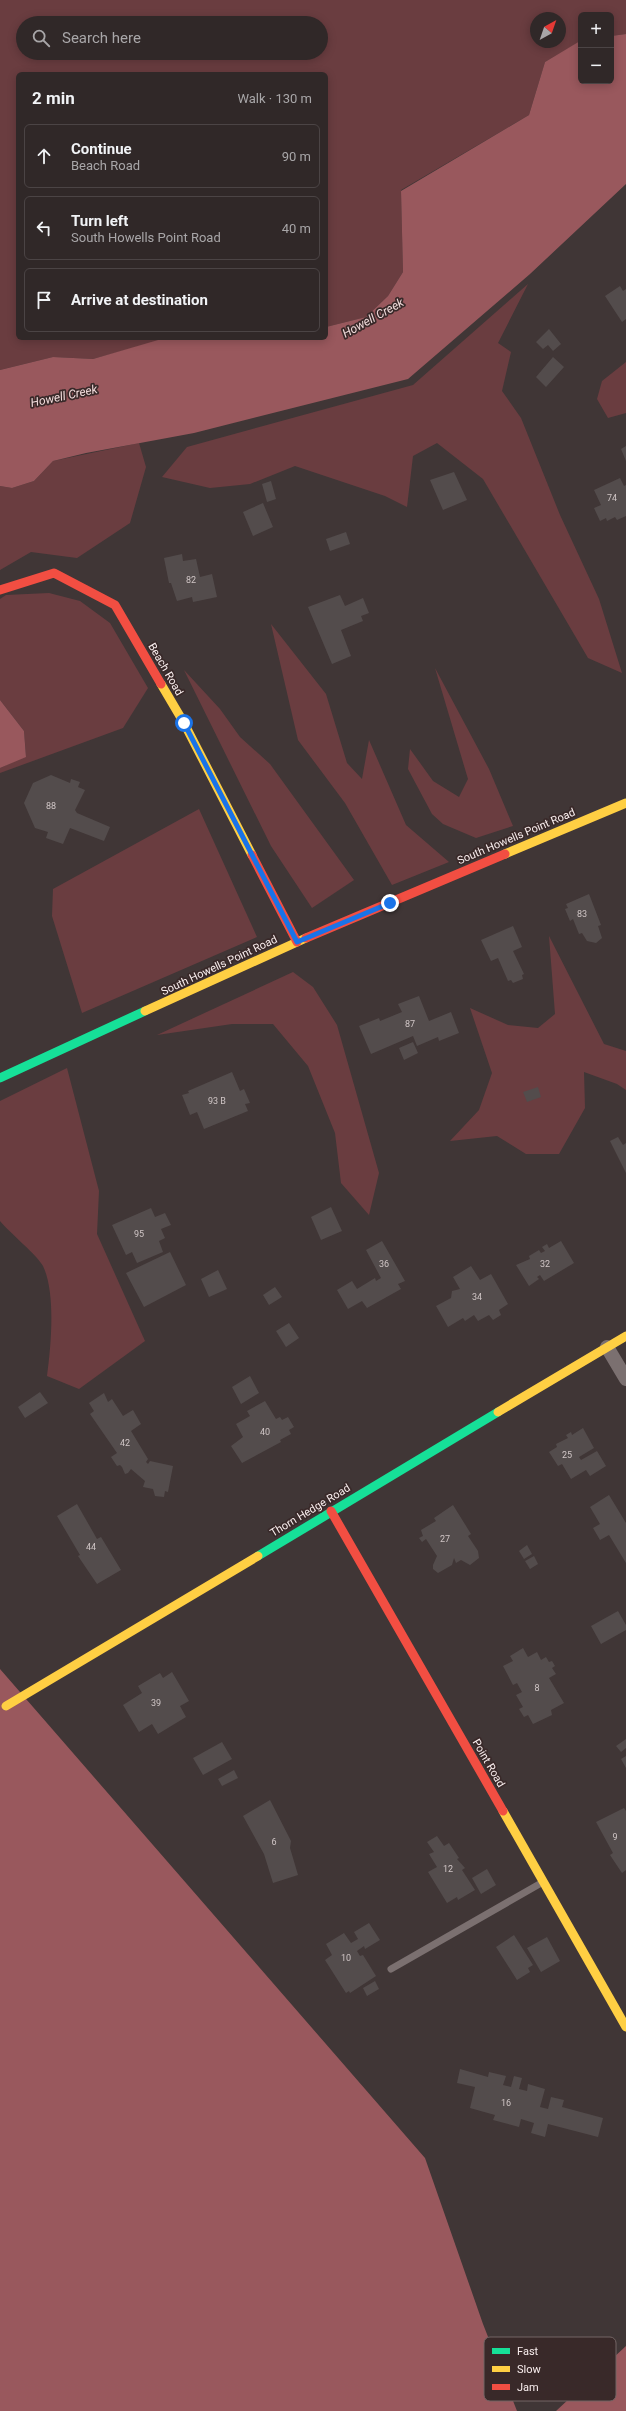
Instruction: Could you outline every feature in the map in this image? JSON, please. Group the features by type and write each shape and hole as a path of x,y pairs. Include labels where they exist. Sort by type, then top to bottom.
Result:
{"street":[{"name":"Beach Road","path":"0,590 54,573 115,605 184,723 297,942"},
{"name":"South Howells Point Road","path":"0,1078 297,942 626,803"},
{"name":"Thorn Hedge Road","path":"6,1706 626,1336"},
{"path":"608,1347 626,1379"},
{"name":"Point Road","path":"331,1511 626,2027"}],"lane":[{"path":"391,1969 543,1882"}],"shaded area":[{"path":"0,0 626,0 626,34 614,36 614,12 578,12 578,43 545,62 529,115 401,190 403,272 388,296 366,317 328,326 328,72 16,72 16,340 162,340 93,359 53,357 0,370"},
{"path":"528,284 498,343 511,352 502,391 521,418 560,515 599,599 622,673 588,658 483,479 437,443 413,456 407,507 385,496 295,466 250,484 210,488 162,477 187,447 413,385"},
{"path":"626,362 626,413 608,418 597,399 602,381"},
{"path":"139,443 146,467 130,523 77,558 31,552 0,570 0,486 12,488 34,481 53,461"},
{"path":"49,593 80,601 110,623 148,688 123,728 0,773 0,768 26,756 24,731 0,700 0,599 6,595"},
{"path":"271,624 326,694 347,763 362,779 369,740 406,825 449,862 392,885 345,803 298,740"},
{"path":"435,668 489,769 513,826 476,838 443,824 432,814 408,769 410,749 433,781 459,797 468,779"},
{"path":"184,670 220,709 240,737 270,764 354,880 312,908 271,846"},
{"path":"199,809 257,937 82,1013 52,916 53,889"},
{"path":"549,936 604,1044 626,1051 626,1090 617,1084 584,1072 585,1108 559,1154 526,1154 497,1136 450,1141 479,1110 492,1073 470,1008 508,1025 538,1028 555,1014"},
{"path":"293,972 313,987 337,1025 379,1173 369,1215 341,1183 335,1133 308,1066 273,1024 232,1024 157,1035"},
{"path":"67,1068 99,1191 97,1234 145,1341 79,1389 47,1376 50,1350 51,1305 47,1277 43,1266 30,1250 0,1221 0,1101"}],"water":[{"name":"Howell Creek","path":"626,34 626,184 530,274 408,379 194,433 86,453 53,461 34,481 12,488 0,486 0,370 53,357 93,359 158,340 328,340 328,326 366,317 388,296 403,272 401,191 529,115 545,62 578,42 578,84 614,84 614,36"},
{"path":"0,700 24,731 26,757 0,768"},
{"path":"0,1669 425,2158 488,2337 484,2337 484,2401 513,2401 517,2411 0,2411"},
{"path":"626,2346 626,2411 556,2411 567,2401 616,2401 616,2355"}],"building":[{"path":"620,286 623,291 626,289 626,319 622,322 605,296"},
{"path":"549,329 561,344 553,351 548,345 543,349 536,342"},
{"path":"553,357 564,367 546,387 536,377"},
{"path":"626,446 626,461 621,449"},
{"path":"454,472 467,500 443,510 430,480"},
{"path":"620,478 624,486 626,485 626,516 617,520 615,517 607,521 606,518 600,521 594,508 601,505 594,490"},
{"path":"271,481 276,499 267,502 262,484"},
{"path":"263,503 273,527 253,536 243,512"},
{"path":"346,532 350,544 330,551 326,539"},
{"path":"182,554 183,561 196,559 200,577 212,574 217,597 193,602 192,597 177,601 171,583 169,583 164,558"},
{"path":"340,595 345,606 363,598 369,613 361,616 363,621 341,630 351,656 332,664 308,607"},
{"path":"51,775 70,783 71,779 80,782 78,787 85,790 75,810 77,813 110,827 104,841 70,828 63,844 46,838 48,832 35,828 24,803 33,783"},
{"path":"589,894 601,925 598,926 602,938 596,943 587,941 582,933 579,934 573,919 570,921 565,909 568,908 566,904"},
{"path":"513,926 522,947 513,951 524,974 522,975 523,979 513,983 511,980 508,981 498,958 491,961 481,940"},
{"path":"419,996 429,1021 451,1012 459,1033 439,1041 438,1037 417,1046 413,1036 371,1054 359,1026 379,1018 380,1021 402,1012 398,1004"},
{"path":"413,1042 418,1053 404,1060 399,1048"},
{"path":"232,1072 240,1091 244,1089 250,1103 245,1104 248,1111 204,1129 197,1112 190,1115 182,1095"},
{"path":"538,1087 541,1097 527,1102 523,1092"},
{"path":"618,1137 623,1145 626,1143 626,1173 610,1141"},
{"path":"331,1207 342,1231 321,1240 311,1217"},
{"path":"151,1208 155,1217 165,1213 171,1225 161,1229 165,1238 159,1241 163,1252 137,1263 132,1252 126,1255 112,1225"},
{"path":"382,1241 405,1281 398,1284 401,1289 367,1308 362,1301 348,1309 337,1290 352,1281 357,1289 375,1278 376,1281 381,1278 366,1250"},
{"path":"561,1241 574,1263 544,1281 540,1275 537,1277 539,1279 529,1286 516,1265 530,1259 529,1256 539,1250 541,1253 545,1251 542,1247 547,1244 549,1248"},
{"path":"170,1252 186,1285 144,1307 126,1273"},
{"path":"471,1266 480,1280 491,1274 508,1304 499,1310 501,1315 493,1320 489,1315 478,1321 474,1315 465,1321 463,1318 448,1327 436,1306 451,1298 452,1291 460,1289 453,1277"},
{"path":"218,1270 227,1289 209,1297 201,1279"},
{"path":"275,1287 282,1297 269,1305 263,1295"},
{"path":"289,1323 299,1338 286,1347 276,1331"},
{"path":"250,1376 259,1393 241,1404 232,1387"},
{"path":"40,1392 48,1403 25,1418 18,1407"},
{"path":"104,1393 108,1402 112,1399 123,1416 133,1410 141,1424 131,1431 148,1459 146,1462 148,1464 150,1461 173,1466 168,1492 165,1491 164,1497 155,1496 153,1489 143,1487 145,1481 131,1469 125,1474 122,1467 120,1465 117,1466 111,1457 117,1453 90,1414 94,1411 89,1403"},
{"path":"265,1401 276,1419 280,1417 282,1420 288,1417 294,1427 289,1430 291,1434 280,1440 281,1442 242,1463 231,1446 243,1437 236,1424 250,1416 247,1411"},
{"path":"583,1428 594,1448 579,1457 581,1460 597,1451 606,1466 590,1476 586,1470 571,1479 562,1464 558,1466 549,1452 557,1447 556,1444 568,1438 566,1435 571,1432 572,1435"},
{"path":"609,1495 626,1523 626,1563 609,1535 600,1540 593,1528 600,1524 590,1507"},
{"path":"77,1504 97,1539 101,1537 121,1570 97,1584 78,1556 80,1555 57,1516"},
{"path":"453,1505 471,1534 468,1536 478,1551 479,1558 470,1565 461,1560 456,1563 454,1558 452,1565 438,1573 433,1569 437,1556 426,1539 422,1542 419,1538 423,1536 421,1530 436,1521 434,1518"},
{"path":"527,1545 532,1554 524,1559 519,1551"},
{"path":"534,1556 538,1564 530,1569 525,1561"},
{"path":"618,1611 626,1625 626,1630 601,1644 591,1626"},
{"path":"523,1648 528,1657 537,1652 541,1660 546,1657 549,1662 552,1661 555,1666 552,1668 556,1674 549,1678 564,1703 551,1710 552,1715 533,1724 528,1715 524,1717 519,1709 523,1707 516,1695 522,1692 517,1683 513,1685 503,1666 513,1661 510,1656"},
{"path":"172,1672 189,1701 180,1706 186,1717 158,1734 152,1724 139,1732 123,1705 142,1693 138,1686 160,1673 163,1678"},
{"path":"626,1739 626,1748 621,1752 616,1746"},
{"path":"222,1742 232,1759 203,1775 193,1758"},
{"path":"626,1756 626,1768 621,1759"},
{"path":"234,1770 238,1778 222,1786 218,1779"},
{"path":"270,1800 291,1841 290,1848 298,1875 273,1883 264,1854 243,1816"},
{"path":"624,1808 626,1811 626,1870 622,1873 610,1855 613,1853 596,1822"},
{"path":"437,1836 444,1846 449,1843 459,1858 457,1859 465,1868 462,1870 475,1890 458,1900 457,1897 447,1903 428,1872 437,1867 429,1854 434,1852 427,1842"},
{"path":"487,1869 496,1885 481,1894 472,1878"},
{"path":"369,1923 380,1940 365,1949 364,1946 357,1951 360,1956 363,1955 376,1976 350,1993 349,1991 346,1993 325,1960 332,1955 326,1944 344,1933 351,1943 358,1939 354,1932"},
{"path":"514,1935 533,1965 528,1968 530,1972 517,1980 496,1947"},
{"path":"547,1937 560,1961 541,1972 527,1948"},
{"path":"375,1981 379,1989 367,1996 363,1988"},
{"path":"460,2069 488,2077 489,2072 506,2076 503,2085 511,2087 514,2076 522,2078 519,2089 527,2091 528,2084 545,2089 540,2107 548,2109 551,2097 564,2100 562,2107 603,2118 598,2137 548,2124 545,2137 531,2133 534,2123 521,2119 519,2127 493,2120 495,2115 470,2108 475,2087 457,2083"}],"traffic: fast":[{"path":"0,1078 145,1011"},
{"path":"258,1556 498,1412"}],"traffic: slow":[{"path":"161,684 184,723 252,855"},
{"path":"505,854 626,803"},
{"path":"145,1011 306,938"},
{"path":"498,1412 626,1336"},
{"path":"6,1706 258,1556"},
{"path":"503,1811 626,2027"}],"traffic: jam":[{"path":"0,590 54,573 115,605 161,684"},
{"path":"306,938 505,854"},
{"path":"252,855 297,942"},
{"path":"331,1511 503,1811"}],"route":[{"path":"184,723 297,942 390,903"}]}
